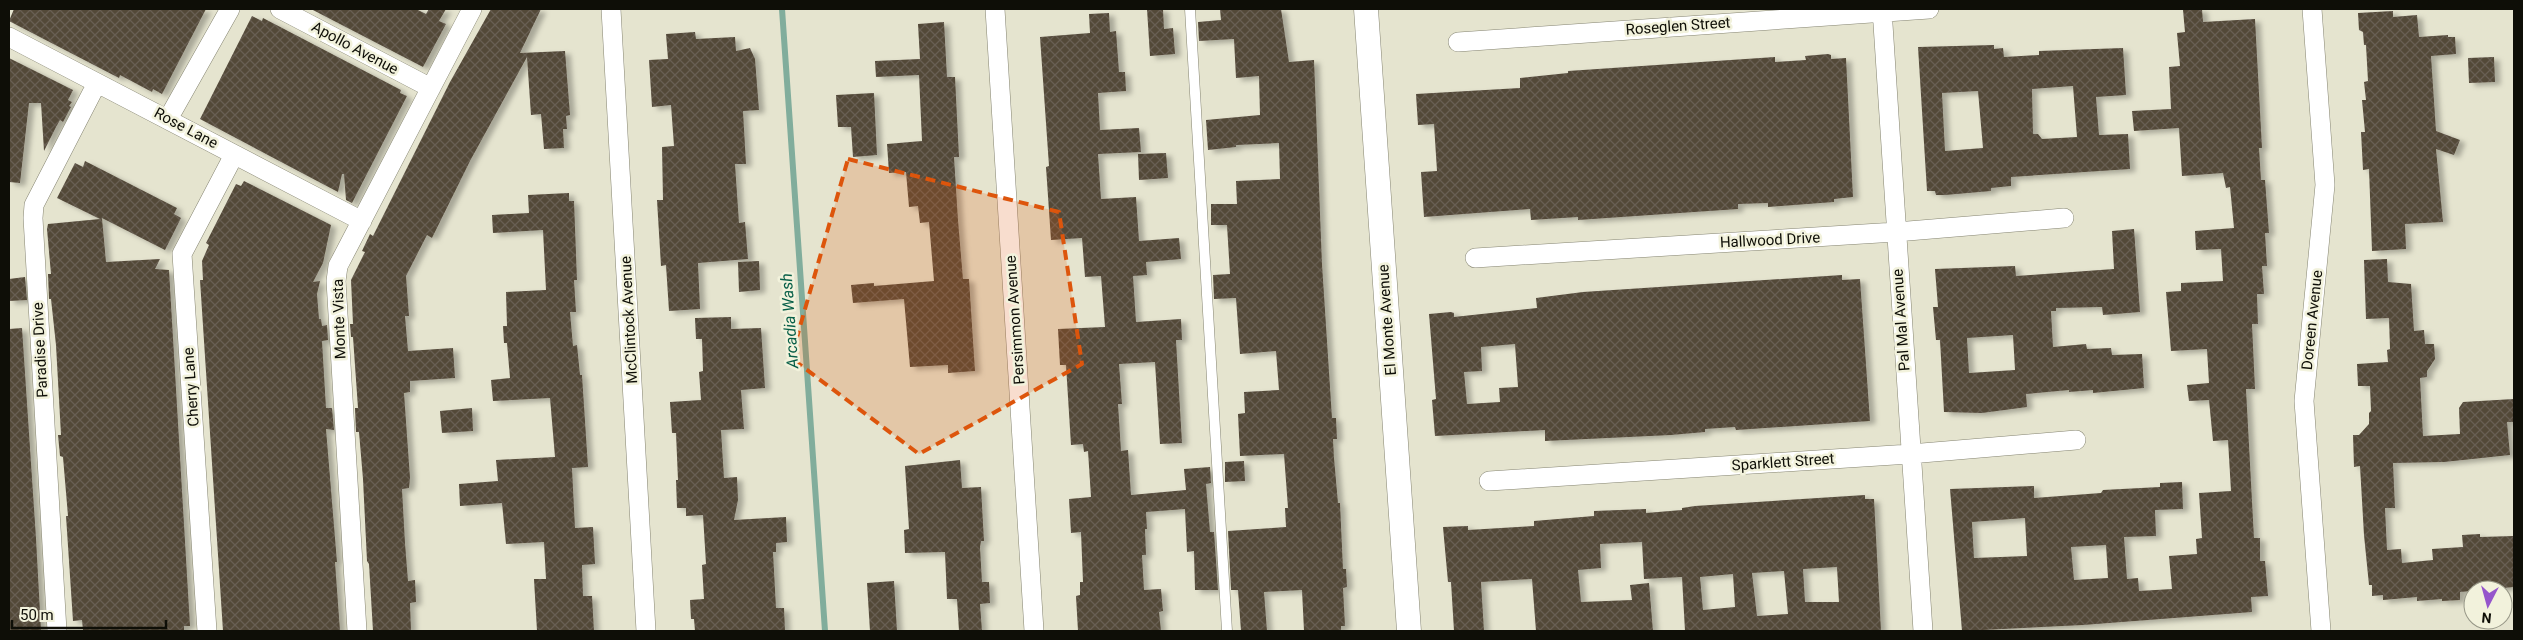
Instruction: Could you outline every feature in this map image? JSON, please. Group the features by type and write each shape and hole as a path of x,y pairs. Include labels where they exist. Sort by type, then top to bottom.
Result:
{"street":[{"path":"168,119 230,9"},
{"name":"Apollo Avenue","path":"280,9 431,88"},
{"name":"Monte Vista","path":"357,631 336,281 338,266 472,9"},
{"name":"McClintock Avenue","path":"611,9 646,631"},
{"name":"Persimmon Avenue","path":"995,9 1034,631"},
{"name":"El Monte Avenue","path":"1366,9 1409,631"},
{"name":"Roseglen Street","path":"1458,42 1882,10 1929,9"},
{"name":"Doreen Avenue","path":"2312,9 2325,185 2304,401 2320,631"},
{"name":"Pal Mal Avenue","path":"1882,10 1923,631"},
{"name":"Rose Lane","path":"9,36 362,221"},
{"name":"Paradise Drive","path":"57,631 33,218 34,205 97,83"},
{"name":"Cherry Lane","path":"207,631 182,254 234,154"},
{"name":"Hallwood Drive","path":"1474,258 1896,232 2064,218"},
{"name":"Sparklett Street","path":"1490,481 1910,454 2076,440"}],"lane":[{"path":"1190,9 1227,631"}],"highlighted area":[{"path":"848,159 1059,212 1082,364 919,454 791,358"}],"building":[{"path":"14,9 206,9 162,94 153,89 152,92 120,75 119,78 9,21"},
{"path":"311,9 416,9 426,14 429,9 446,9 439,21 446,24 423,67"},
{"path":"491,9 541,9 520,53 565,51 570,115 566,116 567,129 563,129 564,148 544,149 541,114 531,115 527,57 470,161 432,238 427,235 406,276 409,316 405,316 408,351 453,348 455,378 410,381 410,392 404,393 410,478 409,488 402,489 405,543 408,581 415,580 416,602 410,603 411,631 373,631 359,432 356,432 355,408 358,408 353,337 351,337 350,324 353,324 351,280 365,252 362,251 370,234 373,236 450,82"},
{"path":"1147,9 1163,9 1164,29 1173,28 1175,54 1150,56"},
{"path":"1220,9 1281,9 1289,62 1314,60 1322,264 1332,418 1336,418 1337,439 1333,439 1334,458 1338,503 1340,503 1343,569 1346,569 1347,587 1343,588 1345,626 1341,626 1341,631 1304,631 1302,590 1264,592 1267,631 1241,631 1238,590 1231,590 1228,531 1286,527 1285,508 1288,508 1284,454 1240,456 1238,414 1245,413 1244,392 1279,390 1276,351 1240,354 1236,298 1214,299 1213,275 1230,274 1227,225 1211,225 1211,204 1237,204 1236,181 1280,179 1279,143 1236,145 1236,147 1208,150 1206,120 1260,115 1259,76 1236,78 1234,39 1199,41 1198,22 1221,20"},
{"path":"2202,9 2203,22 2255,19 2262,148 2259,148 2261,180 2265,180 2269,233 2265,233 2267,266 2262,266 2264,294 2257,294 2258,324 2252,324 2255,389 2246,389 2254,538 2260,538 2260,561 2265,561 2268,596 2251,597 2252,612 2083,625 1962,631 1950,489 2034,486 2034,498 2101,493 2103,490 2160,487 2160,483 2182,482 2183,509 2155,510 2156,536 2124,537 2127,579 2138,578 2139,591 2172,589 2169,556 2197,554 2196,539 2202,538 2199,493 2231,491 2228,440 2213,441 2209,400 2189,401 2187,385 2209,383 2207,349 2171,351 2166,292 2181,291 2181,283 2223,281 2221,249 2196,250 2195,231 2234,228 2230,187 2226,188 2223,173 2182,176 2179,128 2134,131 2132,111 2171,109 2169,67 2180,66 2177,33 2185,32 2183,10","holes":["2025,518 2027,556 1974,558 1972,522","2106,545 2108,578 2074,580 2071,547"]},
{"path":"2393,11 2393,17 2417,15 2419,37 2448,35 2448,37 2455,37 2456,54 2431,56 2436,131 2460,140 2454,155 2436,149 2443,222 2405,224 2406,249 2372,251 2369,169 2363,170 2361,132 2365,132 2362,100 2366,100 2364,82 2368,81 2366,45 2364,45 2363,32 2359,30 2358,13"},
{"path":"1109,13 1110,32 1116,31 1119,72 1125,72 1126,91 1098,93 1100,130 1139,128 1141,152 1098,154 1101,199 1136,197 1139,241 1179,238 1181,259 1146,262 1147,275 1133,276 1136,322 1181,319 1182,340 1176,340 1182,443 1160,444 1155,362 1119,364 1122,404 1118,404 1121,451 1128,450 1131,495 1186,490 1184,469 1210,467 1211,483 1206,484 1210,532 1214,532 1218,590 1195,590 1194,551 1187,552 1185,509 1146,512 1146,555 1142,555 1144,590 1161,589 1163,611 1159,612 1161,631 1078,631 1076,596 1080,595 1080,582 1083,582 1081,532 1071,533 1069,499 1091,497 1088,451 1084,452 1083,444 1071,445 1066,365 1060,365 1058,329 1105,327 1101,276 1085,277 1082,238 1051,240 1046,167 1049,166 1040,37 1090,33 1089,14"},
{"path":"252,16 262,21 263,18 401,90 400,93 407,96 352,203 346,200 344,174 342,174 338,192 200,119"},
{"path":"944,22 947,77 955,77 959,157 954,157 958,220 963,279 969,279 975,371 948,373 948,365 910,367 904,299 853,303 851,285 874,283 874,286 934,281 929,222 920,223 918,206 909,207 906,172 889,173 887,144 922,141 919,75 876,77 875,61 920,59 918,24"},
{"path":"695,32 696,39 735,37 736,51 750,48 755,59 759,110 743,111 746,164 735,164 739,223 745,222 748,259 698,263 700,309 669,311 666,265 661,266 657,200 663,200 662,147 674,146 671,105 652,107 649,60 668,59 666,34"},
{"path":"1994,45 1994,49 2003,48 2004,57 2039,55 2039,51 2123,48 2126,95 2096,97 2099,135 2128,134 2130,169 2011,177 2011,186 1991,188 1991,191 1936,195 1935,191 1927,191 1918,47","holes":["2073,86 2077,137 2042,139 2038,134 2033,134 2032,89","1978,91 1983,148 1945,151 1942,93"]},
{"path":"1831,55 1831,59 1846,58 1853,197 1834,199 1834,202 1768,207 1768,203 1738,204 1738,209 1578,220 1578,217 1531,220 1530,209 1424,217 1421,172 1437,171 1434,124 1418,125 1416,94 1520,88 1520,78 1568,73 1568,71 1775,57 1775,62 1806,60 1805,56"},
{"path":"2494,57 2495,82 2469,83 2468,58"},
{"path":"9,58 73,90 68,100 72,102 69,106 71,107 63,122 60,120 44,151 41,103 29,103 20,183 9,182"},
{"path":"874,93 877,155 853,157 851,127 838,127 836,95"},
{"path":"1166,153 1168,178 1139,180 1138,154"},
{"path":"85,161 177,208 174,214 181,218 165,250 102,218 106,262 160,259 155,269 169,270 190,626 184,626 184,631 91,631 83,630 82,620 73,621 66,516 68,516 63,457 60,456 58,435 61,435 56,345 51,299 49,299 48,274 51,274 47,229 48,224 100,219 57,198 75,163 83,167"},
{"path":"244,181 331,225 323,263 313,282 320,281 317,294 319,319 321,319 322,326 327,325 328,340 322,341 326,408 332,408 334,430 326,429 337,562 335,562 340,631 223,631 200,280 203,280 202,261 209,245 206,243 236,184 241,186"},
{"path":"569,193 569,201 574,201 577,280 574,280 576,312 570,312 573,346 577,345 580,375 582,375 588,467 572,468 575,528 593,527 595,564 582,565 583,596 592,596 594,631 537,631 534,579 546,579 544,542 506,544 502,503 460,506 459,484 498,481 496,460 555,457 550,398 493,401 491,380 510,378 507,343 504,343 503,326 507,326 506,292 546,290 543,230 493,233 492,215 529,213 528,195"},
{"path":"2134,229 2140,312 2103,315 2102,307 2056,308 2056,311 2051,311 2053,347 2086,344 2087,349 2111,348 2112,355 2142,354 2144,388 2093,393 2093,390 2069,392 2069,390 2026,394 2027,407 1982,413 1944,412 1940,340 1936,340 1933,307 1938,307 1935,269 2015,266 2016,276 2114,269 2112,231","holes":["2013,335 2015,370 1969,373 1967,338"]},
{"path":"2387,259 2388,282 2411,284 2414,331 2424,330 2425,344 2434,344 2435,359 2427,371 2427,377 2420,378 2423,436 2460,434 2459,408 2463,402 2514,399 2514,422 2507,422 2510,455 2444,462 2393,463 2395,508 2385,508 2387,550 2401,549 2402,563 2433,560 2432,549 2463,547 2462,535 2480,534 2480,537 2514,536 2514,587 2513,580 2463,580 2463,592 2460,592 2460,600 2417,601 2417,597 2383,600 2383,595 2372,596 2372,585 2369,585 2364,535 2360,466 2354,467 2353,435 2359,435 2369,424 2369,413 2371,411 2370,386 2358,386 2357,364 2388,362 2387,350 2390,349 2389,318 2366,319 2364,260"},
{"path":"759,261 760,290 739,292 738,262"},
{"path":"1842,275 1842,280 1860,279 1870,421 1736,430 1735,427 1705,429 1705,432 1671,435 1545,441 1545,430 1435,436 1432,400 1436,399 1429,314 1451,312 1454,313 1454,317 1537,308 1536,298 1583,292","holes":["1515,344 1518,387 1499,388 1500,402 1467,404 1464,372 1482,371 1481,347"]},
{"path":"25,277 27,300 9,301 9,279"},
{"path":"731,317 731,329 761,328 765,388 741,390 744,429 721,430 724,478 737,477 738,500 734,520 786,517 787,542 776,543 776,552 773,552 776,608 784,608 785,631 695,631 694,619 691,619 690,600 704,599 702,565 706,564 703,515 686,516 686,508 677,508 676,433 672,433 670,402 701,400 699,372 703,371 702,339 696,339 695,318"},
{"path":"22,328 41,631 9,631 9,329"},
{"path":"472,408 473,431 442,433 440,411"},
{"path":"960,460 962,488 981,487 984,541 981,541 980,547 982,582 989,582 990,603 980,604 982,631 959,631 957,599 947,599 945,552 905,553 904,530 909,529 905,466"},
{"path":"1244,461 1245,481 1225,482 1225,462"},
{"path":"1865,495 1865,499 1874,499 1881,631 1685,631 1682,577 1644,579 1642,542 1600,544 1601,568 1578,570 1581,602 1632,600 1630,585 1649,583 1653,631 1536,631 1532,579 1481,582 1484,631 1454,631 1451,582 1448,582 1443,527 1468,526 1468,530 1534,526 1534,521 1594,516 1594,511 1646,509 1646,513 1682,510 1682,508","holes":["1837,567 1839,602 1805,602 1803,569","1784,571 1788,614 1757,616 1752,573","1733,574 1735,607 1703,610 1700,577"]},
{"path":"894,581 897,631 870,631 867,583"}],"waterway":[{"name":"Arcadia Wash","path":"782,9 825,631"}]}
